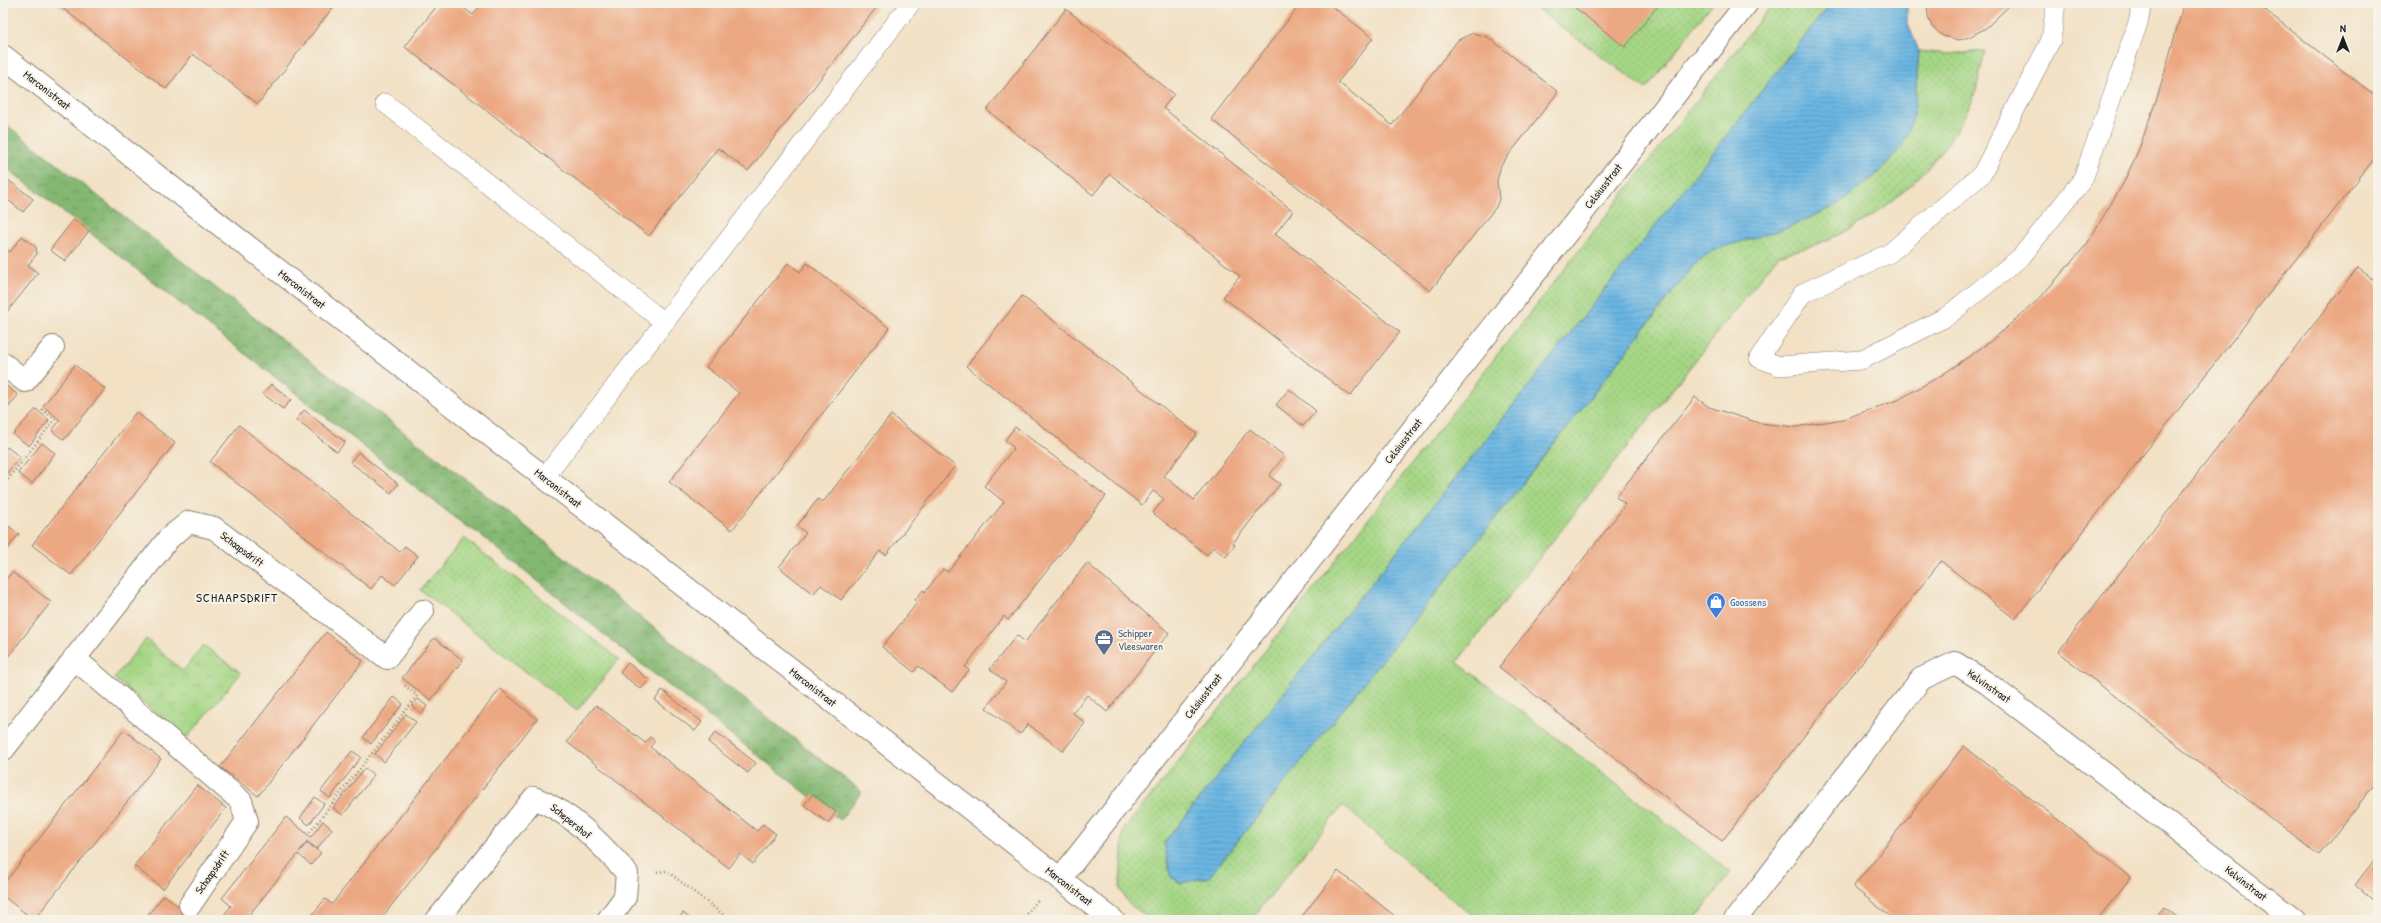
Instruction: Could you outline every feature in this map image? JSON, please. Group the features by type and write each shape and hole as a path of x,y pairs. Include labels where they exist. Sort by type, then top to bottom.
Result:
{"street":[{"name":"Celsiusstraat","path":"1060,879 1747,3"},
{"name":"Marconistraat","path":"3,56 1113,920"},
{"path":"3,364 25,381 53,347"},
{"name":"Schaapsdrift","path":"3,750 169,538 189,522 214,528 387,658"},
{"path":"387,658 422,611"},
{"name":"Schaapsdrift","path":"74,658 241,801 247,821 190,905"},
{"name":"Kelvinstraat","path":"1735,920 1922,679 1955,662 1987,683 2294,920"},
{"name":"Schepershof","path":"437,920 534,798 553,804 607,851 627,872"},
{"path":"608,920 625,898 627,872"}],"lane":[{"path":"545,478 911,3"},
{"path":"2056,3 2051,40 1982,174 1890,253 1803,293 1759,358 1778,366 1861,360 1946,317 2021,257 2083,179 2138,23 2142,3"},
{"path":"385,103 664,322"}],"path":[{"path":"3,486 55,419 38,406 25,381"},
{"path":"310,832 417,696 399,680 387,658"},
{"path":"627,872 668,871 730,920"}],"green space":[{"path":"1529,3 1713,3 1646,89"},
{"path":"1773,3 1831,3 1500,422 1164,843 1171,877 1181,883 1209,877 1476,543 1695,264 1713,250 1787,228 1839,204 1877,174 1914,115 1919,51 1948,54 1985,51 1973,99 1962,122 1948,143 1931,164 1913,183 1872,216 1827,240 1778,256 1457,662 1731,872 1694,920 1478,920 1425,878 1343,805 1251,920 1152,920 1129,904 1120,889 1123,830 1167,776"},
{"path":"3,122 252,316 468,481 862,792 840,820 612,641 477,532 467,527 3,165"},
{"path":"464,538 619,659 577,711 420,590"},
{"path":"146,639 183,671 203,645 241,673 186,739 114,678"}],"water":[{"path":"1831,3 1907,3 1907,22 1919,51 1914,115 1902,146 1877,174 1839,204 1787,228 1713,250 1695,264 1476,543 1209,877 1181,883 1171,877 1164,843 1500,422"}],"building":[{"path":"56,3 336,3 258,104 193,54 166,89"},
{"path":"439,3 457,3 473,15 482,3 880,3 748,171 718,148 649,236 405,47"},
{"path":"1301,3 1328,3 1373,38 1338,82 1392,125 1458,40 1473,33 1488,37 1558,92 1501,165 1497,181 1499,199 1496,207 1430,291 1211,119"},
{"path":"1569,3 1660,3 1625,47"},
{"path":"1927,3 2012,3 1986,28 1969,37 1959,40 1943,36 1932,27 1928,16"},
{"path":"2184,3 2256,3 2378,98 2378,104 2374,109 2378,113 2378,154 2015,619 1941,561 1722,841 1499,667 1620,512 1625,504 1616,497 1695,397 1709,407 1759,423 1796,427 1843,419 1898,400 1942,375 1991,341 2039,299 2087,244 2124,182 2139,149 2159,92"},
{"path":"1066,9 1174,94 1163,108 1293,211 1275,234 1400,332 1350,396 1223,297 1240,276 1110,174 1093,195 987,110"},
{"path":"3,176 33,199 23,212 3,196"},
{"path":"74,219 89,231 65,261 50,250"},
{"path":"22,236 36,247 37,254 28,265 38,273 7,312 3,309 3,246 10,252"},
{"path":"788,263 800,272 807,263 889,328 732,530 669,482 739,393 706,367"},
{"path":"2358,268 2378,284 2378,780 2319,855 2058,652"},
{"path":"1022,296 1197,434 1164,476 1194,500 1250,429 1284,456 1269,476 1280,484 1233,543 1235,545 1226,557 1213,547 1207,555 1153,513 1164,499 1153,491 1142,505 966,366"},
{"path":"75,365 105,389 64,440 52,431 60,420 43,406"},
{"path":"3,383 18,395 8,408 3,404"},
{"path":"271,384 291,400 283,409 263,394"},
{"path":"1289,389 1316,411 1303,426 1276,405"},
{"path":"36,409 49,420 29,446 13,434"},
{"path":"304,410 345,442 337,452 296,420"},
{"path":"136,412 175,443 71,575 32,545"},
{"path":"891,415 955,466 886,555 880,551 841,600 821,585 813,594 779,567 806,533 797,526 818,499 823,502"},
{"path":"239,425 400,552 405,546 418,556 395,585 382,575 371,589 210,462"},
{"path":"1015,427 1106,496 1008,620 1004,616 965,667 969,670 952,692 918,666 914,672 882,647 917,603 915,600 923,590 925,592 943,569 948,572 1004,502 984,486 1014,448 1005,440"},
{"path":"42,443 55,453 32,484 18,473"},
{"path":"7,447 20,457 3,478 3,452"},
{"path":"358,452 398,484 391,493 350,462"},
{"path":"3,522 19,534 3,554"},
{"path":"1087,563 1169,633 1107,712 1087,695 1073,713 1085,723 1063,751 1028,724 1020,734 986,708 1006,682 990,669 1017,635 1025,642"},
{"path":"12,572 51,602 3,663 3,583"},
{"path":"326,632 363,661 258,796 220,767"},
{"path":"434,638 463,660 431,700 402,678"},
{"path":"628,663 649,680 641,689 620,673"},
{"path":"500,689 537,719 380,920 308,920 325,899 332,904"},
{"path":"662,690 702,722 695,731 655,700"},
{"path":"394,697 403,704 371,744 363,737"},
{"path":"418,699 427,706 422,714 412,706"},
{"path":"596,705 645,743 650,737 655,741 650,747 757,831 763,824 776,834 753,864 740,854 729,868 567,742"},
{"path":"406,714 416,722 384,762 375,754"},
{"path":"124,730 161,759 34,920 3,896 3,885"},
{"path":"716,732 756,763 748,773 708,742"},
{"path":"1964,746 2131,877 2097,920 1895,920 1853,887"},
{"path":"352,751 361,757 330,798 321,791"},
{"path":"365,768 374,775 343,815 333,808"},
{"path":"197,785 226,808 163,889 134,866"},
{"path":"813,794 836,812 828,823 804,805"},
{"path":"315,797 324,804 309,825 300,818"},
{"path":"286,817 311,837 323,821 332,829 317,849 307,841 299,852 307,843 321,853 311,865 298,854 245,920 220,920 231,906 222,898"},
{"path":"2378,855 2378,903 2355,885"},
{"path":"1338,871 1400,920 1299,920"},
{"path":"164,895 191,916 188,920 144,920"},
{"path":"2164,907 2181,920 2153,920"},
{"path":"683,913 692,920 677,920"}],"place":[{"name":"Goossens","path":"1716,619"},
{"name":"Schipper Vleeswaren","path":"1104,656"}],"district":[{"name":"SCHAAPSDRIFT","path":"237,597"}]}
